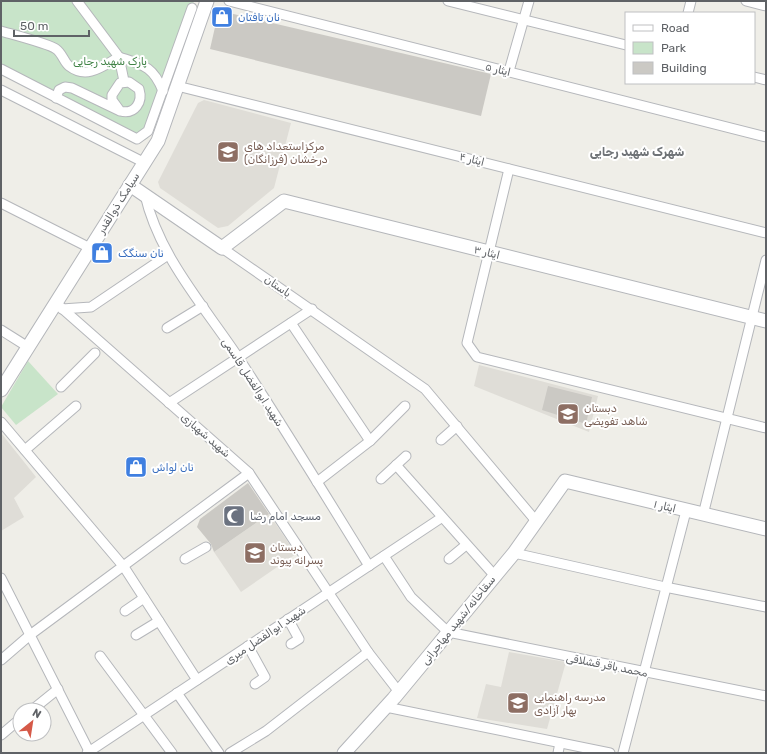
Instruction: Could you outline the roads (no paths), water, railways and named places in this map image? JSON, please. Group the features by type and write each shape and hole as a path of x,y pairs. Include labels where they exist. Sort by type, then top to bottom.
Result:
{"street":[{"path":"77,1 119,57 124,81"},
{"name":"سیامک ذوالقدر","path":"1,390 28,347 59,306 90,248 143,162 158,141 207,1"},
{"name":"ایثار ۵","path":"229,1 766,137"},
{"path":"448,1 625,45"},
{"path":"509,72 529,1"},
{"path":"688,12 691,1"},
{"path":"746,1 766,6"},
{"path":"1,69 137,139 148,131 192,8"},
{"path":"1,31 57,49 70,67 79,71 90,72 102,69 119,57"},
{"path":"119,57 147,67 158,78 163,91"},
{"path":"755,77 766,80"},
{"path":"56,98 59,90 65,87 72,88 120,111 129,112 139,104 141,100 139,89 129,82 124,81"},
{"path":"120,111 112,100 112,94 117,86 124,81"},
{"name":"ایثار ۴","path":"178,86 766,233"},
{"path":"1,90 143,162"},
{"path":"139,104 155,112"},
{"path":"509,169 467,343 476,357 766,428"},
{"name":"باستان","path":"130,185 312,309 425,389 536,521"},
{"name":"شهید ابوالفضل قاسمی","path":"145,195 149,213 168,255 238,358 369,566"},
{"name":"ایثار ۳","path":"222,248 284,202 766,321"},
{"path":"1,203 90,248"},
{"path":"59,306 91,307 168,255"},
{"path":"703,515 766,260"},
{"name":"شهید شهبازی","path":"59,306 249,473 368,652 399,692"},
{"path":"167,328 202,306"},
{"path":"169,403 312,309"},
{"path":"291,323 370,441"},
{"path":"1,330 28,347"},
{"path":"61,387 95,353"},
{"path":"25,450 76,406"},
{"path":"317,482 370,441 405,406"},
{"path":"1,422 124,567 197,680"},
{"path":"440,440 457,426"},
{"path":"381,479 406,456"},
{"path":"396,466 441,518 495,576"},
{"path":"1,660 30,635 124,567 249,473"},
{"name":"ایثار ۱","path":"565,481 766,529"},
{"name":"سقاخانه/شهید مهاجرانی","path":"347,752 399,692 514,553 565,481"},
{"path":"623,753 686,511"},
{"name":"شهید ابوالفضل میری","path":"89,752 441,518"},
{"path":"448,559 466,545"},
{"path":"185,559 206,547"},
{"path":"514,553 665,587 766,607"},
{"path":"384,556 411,598 448,632"},
{"path":"2,585 30,635 89,752"},
{"path":"125,611 144,598"},
{"path":"288,619 299,639 291,644"},
{"path":"136,635 159,621"},
{"name":"محمد باقر قشلاقی","path":"448,632 766,696"},
{"path":"248,646 265,677 255,684"},
{"path":"230,753 266,731 368,652"},
{"path":"100,656 143,716 172,753"},
{"path":"42,702 58,689"},
{"path":"177,694 219,753"},
{"path":"386,707 610,753"},
{"path":"1,735 12,726"},
{"path":"558,753 560,743"}],"place":[{"name":"نان تافتان","path":"222,17"},
{"name":"مرکزاستعداد های درخشان (فرزانگان)","path":"228,152"},
{"name":"نان سنگک","path":"102,253"},
{"name":"دبستان شاهد تفویضی","path":"568,414"},
{"name":"نان لواش","path":"136,467"},
{"name":"مسجد امام رضا","path":"234,516"},
{"name":"دبستان پسرانه پیوند","path":"255,553"},
{"name":"مدرسه راهنمایی بهار آزادی","path":"518,703"}],"district":[{"name":"شهرک شهید رجایی","path":"637,152"}],"park label":[{"name":"پارک شهید رجایی","path":"110,61"}]}
